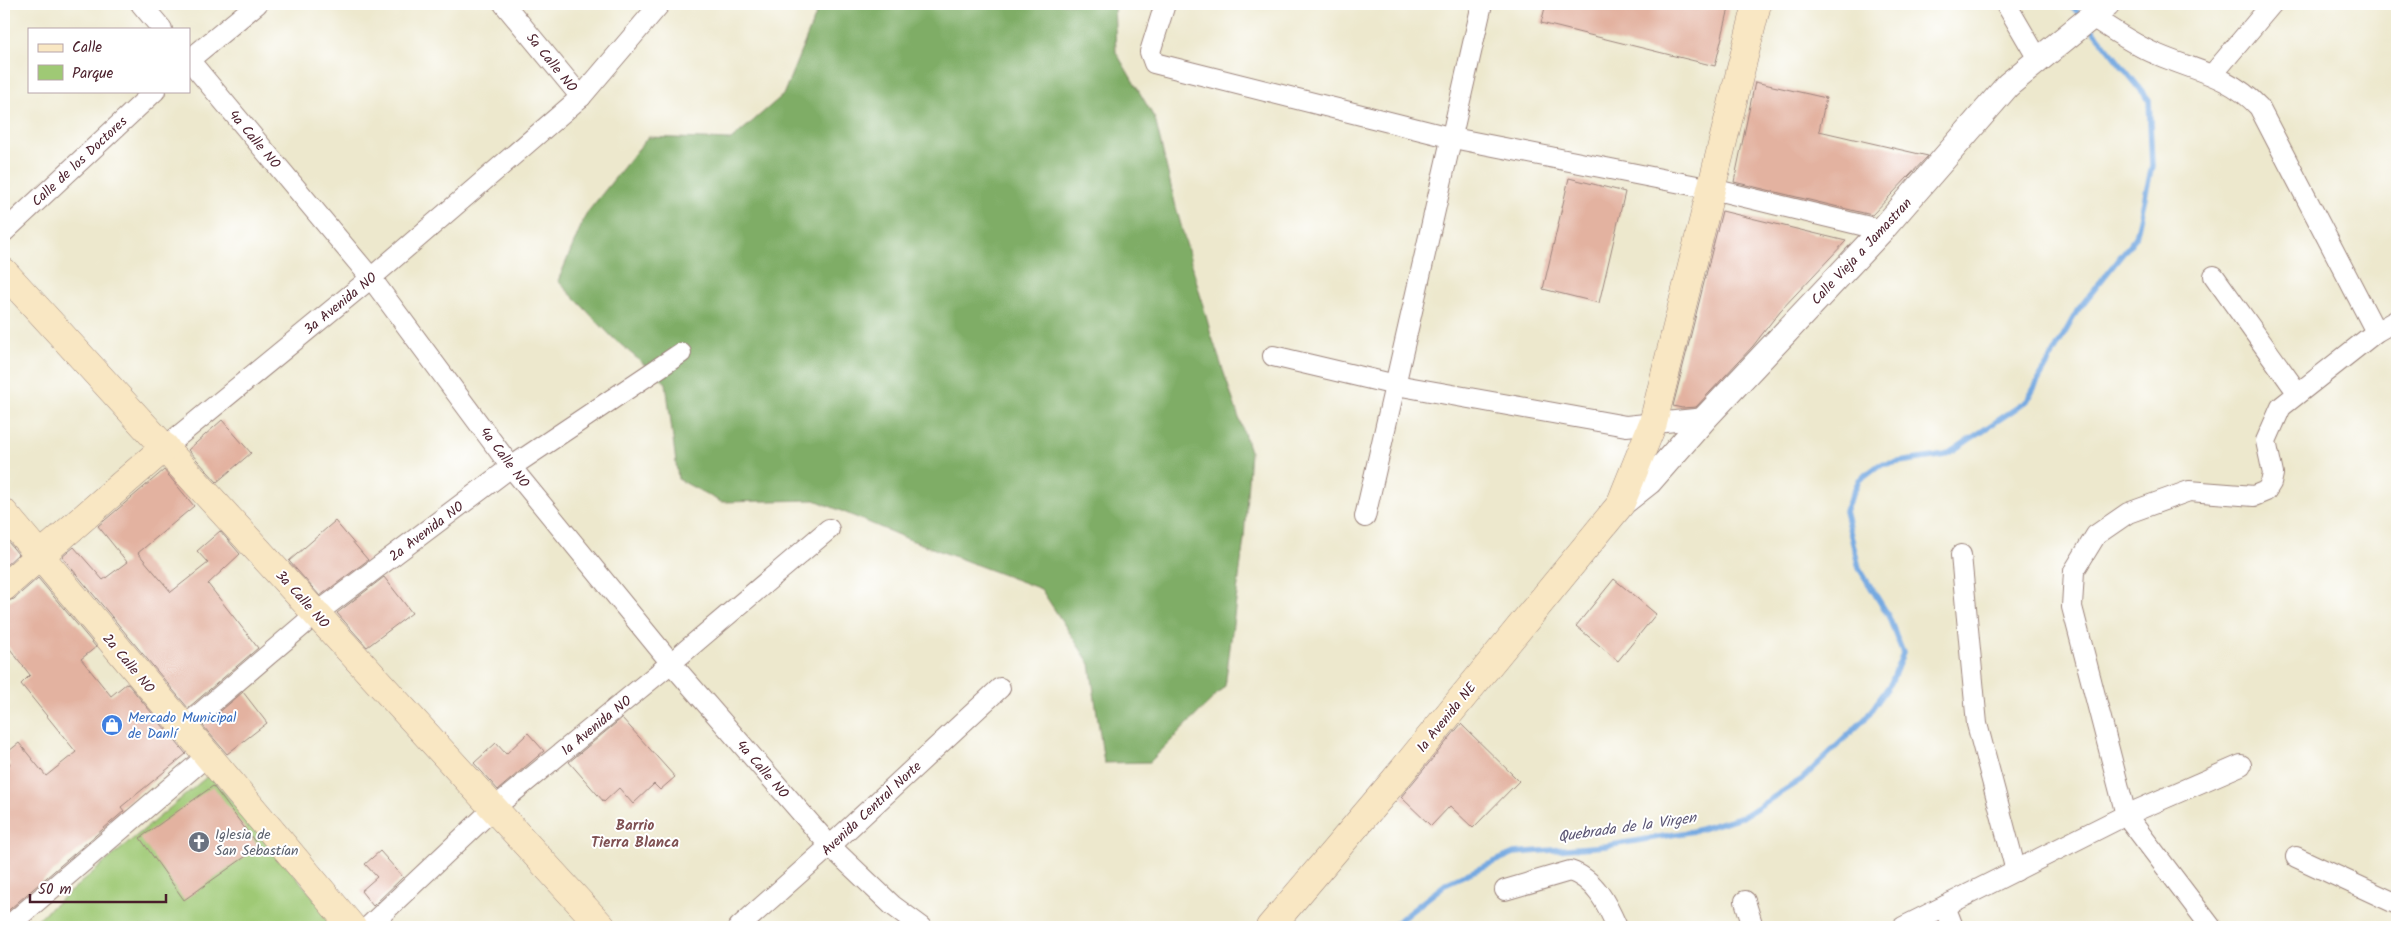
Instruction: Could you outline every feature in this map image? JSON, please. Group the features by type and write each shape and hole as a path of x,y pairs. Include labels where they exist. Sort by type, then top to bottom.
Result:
{"main road":[{"name":"1a Avenida NE","path":"1270,927 1394,781 1620,505 1653,423 1757,4"},
{"name":"3a Calle NO","path":"4,272 602,927"},
{"name":"3a Avenida NO","path":"4,587 165,447"},
{"name":"2a Calle NO","path":"4,513 352,927"}],"street":[{"path":"141,4 161,28"},
{"path":"190,59 257,4"},
{"name":"5a Calle NO","path":"504,4 581,97"},
{"name":"3a Avenida NO","path":"165,447 371,278 581,97 660,4"},
{"path":"1164,4 1150,52 1154,63 1453,138 1712,189 1882,230"},
{"path":"1364,517 1453,138 1482,4"},
{"path":"2006,4 2038,59"},
{"path":"2212,75 2272,4"},
{"path":"2093,16 2155,54 2230,82 2246,92 2259,106 2376,332"},
{"name":"Calle Vieja a Jamastran","path":"1620,505 1649,482 1705,418 1882,230 2008,85 2093,16"},
{"name":"4a Calle NO","path":"190,61 371,278 511,467 671,664 830,846 892,905 922,927"},
{"name":"Calle de los Doctores","path":"4,232 154,92"},
{"path":"2214,276 2297,392"},
{"path":"2201,924 2126,815 2072,607 2074,571 2096,535 2128,513 2189,491 2254,496 2266,491 2272,483 2273,474 2266,441 2281,407 2297,392 2376,332 2397,320"},
{"name":"2a Avenida NO","path":"184,727 317,614 511,467 681,352"},
{"path":"1273,356 1396,385 1626,426 1705,418"},
{"name":"1a Avenida NO","path":"368,927 494,808 671,664 829,529"},
{"path":"1960,554 1977,724 2016,871"},
{"name":"Avenida Central Norte","path":"739,927 830,846 1000,688"},
{"path":"7,927 208,756"},
{"path":"1903,927 2126,815 2241,766"},
{"path":"2296,857 2397,904"},
{"path":"1505,890 1570,871 1580,874 1591,883 1608,908 1617,927"},
{"path":"1745,901 1753,927"},
{"path":"1944,906 1953,927"}],"green space":[{"path":"827,4 1114,4 1116,52 1155,119 1176,207 1211,334 1250,451 1244,539 1225,686 1150,762 1104,763 1090,664 1041,589 908,539 815,500 721,502 678,479 666,383 612,337 558,281 586,214 648,137 731,140 783,95 819,7"},
{"path":"209,775 339,927 28,927"}],"building":[{"path":"1546,4 1712,4 1729,8 1715,66 1541,23"},
{"path":"1755,82 1826,98 1819,131 1928,156 1872,215 1734,182"},
{"path":"1569,178 1625,192 1599,303 1543,289"},
{"path":"1722,211 1846,241 1780,311 1753,346 1696,407 1682,408 1673,406"},
{"path":"222,420 251,453 217,482 188,450"},
{"path":"164,470 194,506 138,553 171,592 208,563 197,551 220,531 240,554 208,584 258,648 188,708 62,557 74,547 103,580 127,562 98,526"},
{"path":"335,521 368,560 320,596 289,561"},
{"path":"4,537 18,554 4,567"},
{"path":"384,577 412,613 367,647 337,613"},
{"path":"38,578 96,647 81,659 111,696 127,683 186,754 121,807 124,811 4,914 4,770 10,764 4,755 19,743 46,776 76,752 21,684 30,675 4,641 4,602 14,599"},
{"path":"1614,579 1656,614 1618,661 1576,626"},
{"path":"243,692 267,723 227,754 203,726"},
{"path":"622,718 675,777 660,790 654,784 633,804 619,788 604,802 569,762"},
{"path":"1461,724 1519,781 1473,828 1450,806 1431,826 1401,797"},
{"path":"528,733 544,751 498,790 474,763 496,743 506,754"},
{"path":"213,786 259,847 184,900 140,838"},
{"path":"380,851 403,877 373,906 361,891 377,877 365,864"}],"waterway":[{"name":"Quebrada de la Virgen","path":"2070,4 2081,16"},
{"name":"Quebrada de la Virgen","path":"1391,927 1447,883 1514,853 1606,846 1694,831 1744,816 1802,779 1866,718 1891,683 1903,653 1888,615 1859,568 1845,511 1859,480 1879,465 1946,455 2027,401 2077,311 2136,237 2152,166 2149,100 2089,25"}],"place":[{"name":"Mercado Municipal de Danlí","path":"112,725"},
{"name":"Iglesia de San Sebastían","path":"199,842"}],"district":[{"name":"Barrio Tierra Blanca","path":"635,834"}]}
